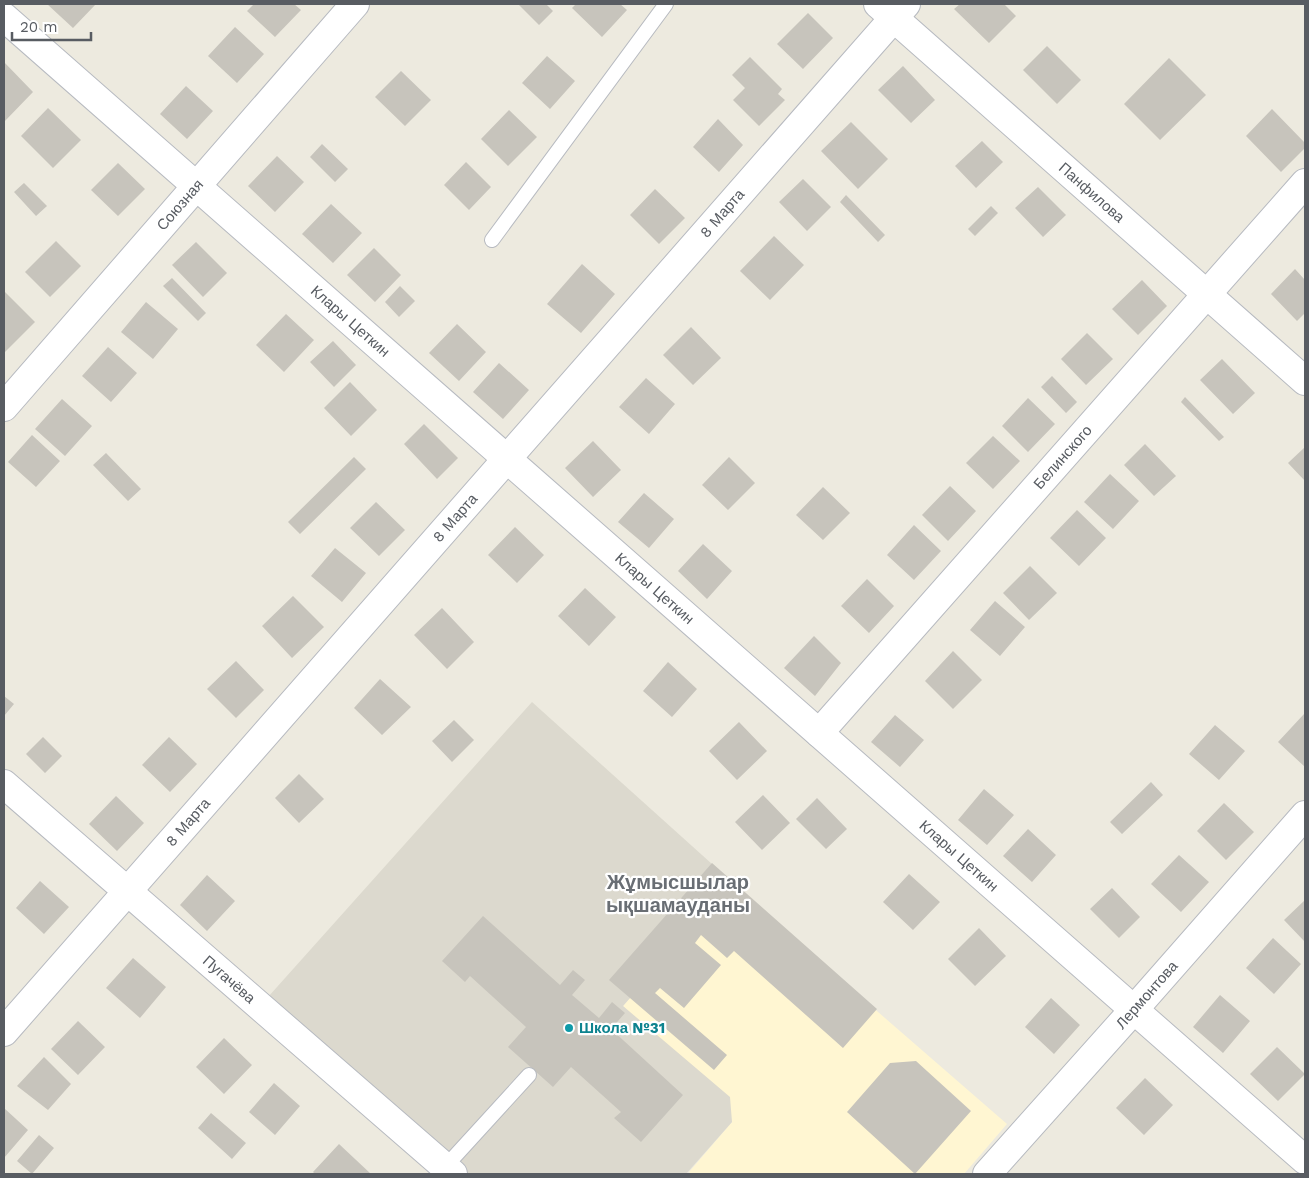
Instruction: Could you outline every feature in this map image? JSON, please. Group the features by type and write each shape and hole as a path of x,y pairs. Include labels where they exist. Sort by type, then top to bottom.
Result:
{"street":[{"name":"Союзная","path":"4,407 355,4"},
{"name":"Панфилова","path":"892,8 1305,381"},
{"name":"8 Марта","path":"4,1032 507,459 892,8"},
{"name":"Клары Цеткин","path":"4,17 1305,1160"},
{"name":"Белинского","path":"819,733 1305,183"},
{"name":"Пугачёва","path":"4,784 445,1172"},
{"name":"Лермонтова","path":"987,1174 1305,815"}],"lane":[{"path":"492,240 666,4"},
{"path":"445,1172 528,1075"}],"shaded area":[{"path":"532,702 732,882 623,1006 730,1097 732,1122 686,1174 453,1174 260,1006"},
{"path":"732,882 1007,1124 964,1174 691,1174 689,1172 732,1122 623,1006"}],"building":[{"path":"47,4 96,4 73,28"},
{"path":"254,4 294,4 301,10 275,37 247,11"},
{"path":"518,4 546,4 553,11 539,25"},
{"path":"576,4 620,4 627,10 602,37 572,8"},
{"path":"960,4 1004,4 1016,16 989,43 954,9"},
{"path":"808,13 833,38 803,69 777,44"},
{"path":"235,27 264,54 237,83 208,56"},
{"path":"1047,46 1081,80 1057,104 1023,70"},
{"path":"547,56 575,81 550,109 522,83"},
{"path":"750,57 782,89 778,94 785,100 759,126 733,100 745,88 732,75"},
{"path":"1169,58 1206,95 1160,140 1124,104"},
{"path":"4,62 33,92 4,122"},
{"path":"903,66 935,100 911,123 878,90"},
{"path":"401,71 431,100 405,126 375,97"},
{"path":"186,86 213,111 187,139 160,114"},
{"path":"48,108 81,140 53,168 21,136"},
{"path":"1272,109 1305,143 1305,148 1281,172 1246,136"},
{"path":"509,110 537,137 508,166 481,139"},
{"path":"718,119 743,145 719,172 693,147"},
{"path":"851,122 888,159 858,189 821,151"},
{"path":"982,141 1003,162 976,188 955,166"},
{"path":"322,144 348,169 335,182 310,157"},
{"path":"277,156 304,182 275,212 248,186"},
{"path":"466,162 491,187 469,210 444,185"},
{"path":"118,163 145,189 118,216 91,190"},
{"path":"803,179 831,207 807,231 779,202"},
{"path":"24,183 47,206 36,216 14,192"},
{"path":"1038,187 1066,215 1043,237 1015,208"},
{"path":"655,189 685,218 659,244 630,215"},
{"path":"846,195 885,235 878,242 840,202"},
{"path":"331,204 362,233 333,263 302,234"},
{"path":"991,206 998,213 975,236 968,229"},
{"path":"774,236 804,265 770,300 740,271"},
{"path":"56,241 81,266 50,297 25,272"},
{"path":"196,242 227,273 203,297 172,265"},
{"path":"374,248 401,275 375,302 347,275"},
{"path":"582,264 615,294 581,333 547,304"},
{"path":"1295,269 1305,280 1305,313 1297,321 1271,294"},
{"path":"172,278 206,313 198,321 163,286"},
{"path":"1142,280 1167,306 1138,335 1112,309"},
{"path":"400,286 415,301 399,317 385,302"},
{"path":"4,293 35,322 4,353"},
{"path":"146,302 178,329 153,359 121,332"},
{"path":"286,314 314,340 284,372 256,345"},
{"path":"457,324 486,352 459,381 429,353"},
{"path":"691,327 721,358 693,385 663,355"},
{"path":"1087,333 1113,359 1086,385 1061,359"},
{"path":"333,341 356,365 334,387 310,362"},
{"path":"108,347 137,373 111,402 82,376"},
{"path":"1222,359 1255,393 1233,414 1200,380"},
{"path":"499,363 529,390 503,419 473,392"},
{"path":"1052,376 1077,402 1066,413 1041,387"},
{"path":"646,378 675,404 649,434 619,407"},
{"path":"350,382 377,410 351,436 324,408"},
{"path":"1185,397 1224,437 1219,441 1181,402"},
{"path":"1028,398 1055,424 1028,452 1002,426"},
{"path":"62,399 92,426 65,456 35,429"},
{"path":"424,424 458,458 437,479 404,444"},
{"path":"32,435 60,461 36,487 8,462"},
{"path":"993,436 1020,461 993,489 966,463"},
{"path":"593,441 621,470 593,497 565,468"},
{"path":"1145,444 1176,476 1154,496 1124,465"},
{"path":"1305,447 1305,481 1288,463"},
{"path":"106,453 141,489 128,501 93,465"},
{"path":"354,457 366,469 300,534 288,522"},
{"path":"729,457 755,483 728,510 702,485"},
{"path":"1110,474 1139,501 1113,529 1084,502"},
{"path":"950,486 976,511 948,541 922,515"},
{"path":"823,487 850,513 823,540 796,515"},
{"path":"644,493 674,519 649,548 618,522"},
{"path":"376,502 405,530 379,556 350,528"},
{"path":"1077,510 1106,538 1079,566 1050,538"},
{"path":"914,525 941,551 914,580 887,555"},
{"path":"515,527 544,555 517,583 488,555"},
{"path":"703,544 732,571 707,599 678,571"},
{"path":"335,548 366,573 342,602 311,576"},
{"path":"1030,566 1057,593 1029,620 1003,593"},
{"path":"867,579 894,606 869,633 841,606"},
{"path":"585,588 616,617 589,646 558,616"},
{"path":"293,596 324,627 292,658 262,626"},
{"path":"995,601 1025,627 1000,656 970,630"},
{"path":"442,608 474,642 447,669 414,635"},
{"path":"814,636 841,663 815,696 784,668"},
{"path":"953,651 982,680 953,709 925,681"},
{"path":"236,661 264,690 236,718 207,689"},
{"path":"668,662 697,689 672,717 643,691"},
{"path":"380,679 411,707 382,735 354,708"},
{"path":"4,696 14,704 4,716"},
{"path":"895,715 924,740 900,767 871,742"},
{"path":"1305,715 1305,767 1278,742"},
{"path":"454,720 474,740 452,762 432,741"},
{"path":"739,722 767,751 737,780 709,751"},
{"path":"1215,725 1245,751 1219,780 1189,754"},
{"path":"43,737 62,756 45,773 26,754"},
{"path":"169,737 197,764 170,792 142,765"},
{"path":"299,774 324,799 299,823 275,798"},
{"path":"1151,782 1163,795 1122,834 1110,822"},
{"path":"984,789 1014,815 987,845 958,820"},
{"path":"763,795 790,823 762,850 735,822"},
{"path":"116,796 144,823 117,851 89,824"},
{"path":"817,798 847,829 826,849 796,819"},
{"path":"1224,803 1254,832 1226,860 1197,831"},
{"path":"1028,829 1056,855 1032,882 1003,856"},
{"path":"1179,855 1209,882 1181,912 1151,884"},
{"path":"712,863 877,1009 843,1048 734,951 727,958 701,935 695,943 721,965 684,1008 660,988 655,993 727,1055 714,1070 609,980"},
{"path":"909,874 940,902 913,930 883,902"},
{"path":"207,875 235,901 207,931 180,905"},
{"path":"40,881 69,907 44,934 16,908"},
{"path":"1112,888 1140,917 1119,938 1090,909"},
{"path":"1305,900 1305,942 1284,920"},
{"name":"Школа №31","path":"483,916 560,985 573,970 585,980 572,995 599,1018 612,1002 625,1013 611,1029 683,1095 641,1142 614,1118 621,1112 571,1067 553,1087 508,1047 526,1027 470,976 465,982 442,961"},
{"path":"979,928 1006,956 975,986 948,959"},
{"path":"1273,938 1301,964 1274,994 1246,968"},
{"path":"133,958 166,987 140,1018 106,988"},
{"path":"1220,995 1250,1021 1223,1053 1193,1027"},
{"path":"1051,998 1080,1025 1054,1054 1025,1027"},
{"path":"78,1021 105,1047 78,1075 51,1049"},
{"path":"224,1038 252,1065 224,1094 196,1067"},
{"path":"1277,1047 1305,1074 1278,1101 1250,1074"},
{"path":"44,1057 71,1084 48,1110 17,1086"},
{"path":"916,1061 971,1111 915,1174 847,1112 890,1063"},
{"path":"1145,1078 1173,1105 1144,1135 1116,1108"},
{"path":"274,1083 300,1106 275,1135 249,1112"},
{"path":"4,1108 28,1130 4,1158"},
{"path":"211,1113 246,1143 232,1159 198,1128"},
{"path":"39,1135 54,1148 32,1174 17,1161"},
{"path":"339,1144 371,1174 315,1174 313,1172"}],"place":[{"name":"Школа №31","path":"569,1028"}],"district":[{"name":"Жұмысшылар ықшамауданы","path":"678,894"}]}
